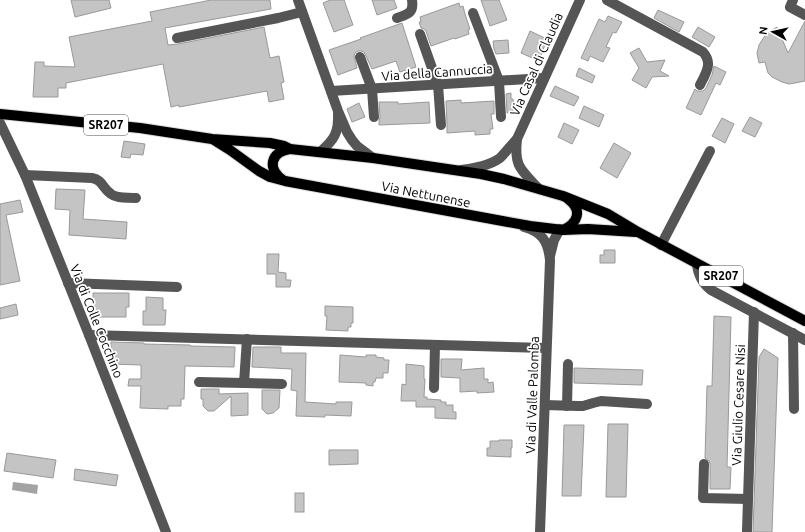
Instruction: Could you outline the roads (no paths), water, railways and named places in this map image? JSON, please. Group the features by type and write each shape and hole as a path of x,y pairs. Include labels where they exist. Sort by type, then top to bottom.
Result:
{"main road":[{"name":"Via Nettunense","path":"0,114 140,128 212,139 270,143 290,149 373,158 500,177 563,196 608,214 697,264 805,320"},
{"name":"Via Nettunense","path":"212,139 259,171 270,177 285,181 509,223 562,230 588,229 638,232"},
{"path":"285,181 275,172 273,168 273,159 282,150 290,149"},
{"name":"Via Nettunense","path":"562,230 573,224 577,215 573,202 563,196"}],"street":[{"path":"299,0 302,12 347,132 354,143 373,158"},
{"path":"397,18 411,11 413,7 412,0"},
{"name":"Via Casal di Claudia","path":"459,170 496,161 517,139 580,0"},
{"path":"607,0 702,52 707,57 708,64 707,71 700,84"},
{"path":"793,0 790,7 805,15"},
{"path":"177,38 302,12"},
{"path":"473,13 499,81 501,117"},
{"path":"420,34 438,85 441,125"},
{"path":"360,57 372,89 374,117"},
{"name":"Via della Cannuccia","path":"331,91 544,78"},
{"path":"320,152 331,142 336,133 338,111"},
{"name":"Via di Colle Cocchino","path":"0,122 25,175 166,532"},
{"name":"Via Casal di Claudia","path":"517,139 516,156 519,166 523,173 538,188"},
{"path":"662,245 710,151"},
{"path":"25,175 95,179 102,183 107,191 113,196 136,198"},
{"name":"Via di Valle Palomba","path":"509,223 529,229 539,234 546,242 550,260"},
{"name":"Via di Valle Palomba","path":"540,532 550,260 554,240 562,230"},
{"path":"697,264 698,274 711,290 805,340"},
{"path":"68,283 177,287"},
{"name":"Via Giulio Cesare Nisi","path":"747,531 754,312"},
{"path":"793,333 794,409"},
{"path":"89,335 546,348"},
{"path":"244,383 247,339"},
{"path":"434,388 435,345"},
{"path":"567,406 568,364"},
{"path":"198,382 282,384"},
{"path":"545,405 583,406 601,401 647,404"},
{"path":"704,464 703,498 748,499"}]}
